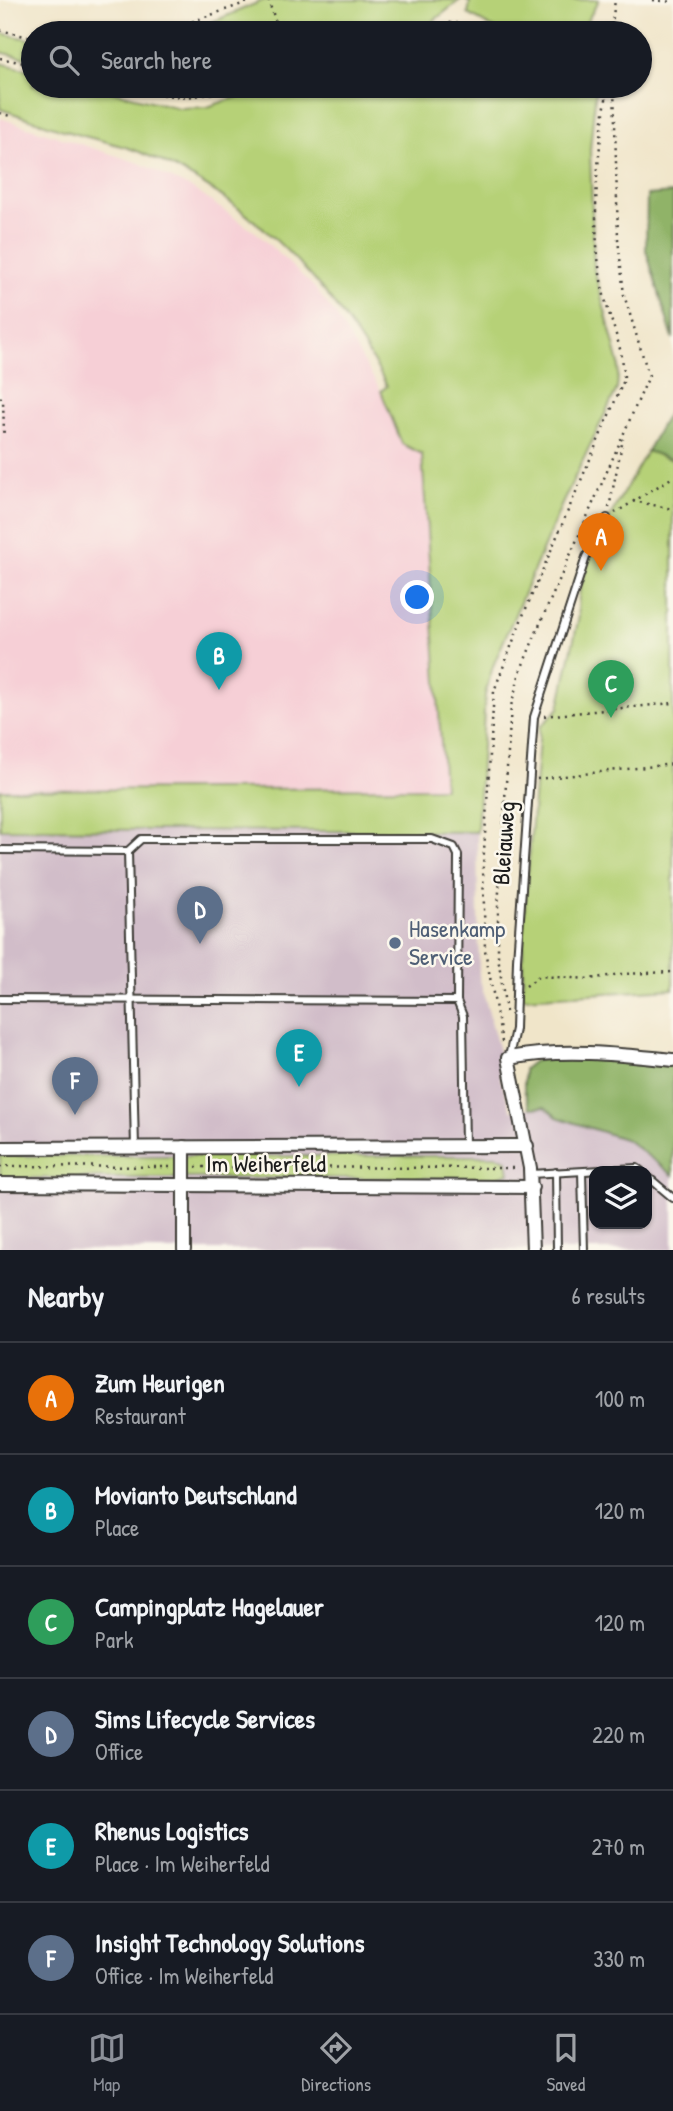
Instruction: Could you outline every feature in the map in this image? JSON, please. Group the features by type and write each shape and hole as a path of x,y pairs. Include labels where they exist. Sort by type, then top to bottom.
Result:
{"street":[{"path":"533,1250 527,1146 508,1059 544,1052 590,1052 673,1060"},
{"name":"Im Weiherfeld","path":"0,1148 527,1146"},
{"path":"184,1147 184,1250"},
{"name":"Im Weiherfeld","path":"0,1184 531,1181"}],"lane":[{"name":"Bleiauweg","path":"508,1059 516,1029 534,718 586,557 607,519"},
{"path":"0,850 128,851 141,839 432,839 447,843 458,855 457,1001 463,1016 465,1147"},
{"path":"128,851 135,1148"},
{"path":"0,999 457,1001"},
{"path":"531,1181 556,1172 589,1171"},
{"path":"556,1172 557,1250"},
{"path":"582,1172 584,1250"},
{"path":"652,1180 673,1198"}],"path":[{"path":"194,21 254,0"},
{"path":"268,0 276,21"},
{"path":"612,21 615,0"},
{"path":"653,0 673,2"},
{"path":"0,30 21,35"},
{"path":"0,58 21,62"},
{"path":"175,98 199,98"},
{"path":"508,1059 500,1036 485,950 483,867 494,691 522,618 624,380 623,355 602,288 598,256 599,144 606,98"},
{"path":"506,1023 498,956 498,907 511,706 520,673 592,499 624,435 649,376 624,295 618,239 614,98"},
{"path":"0,113 10,116"},
{"path":"0,397 4,433"},
{"path":"607,519 624,435"},
{"path":"607,519 673,477"},
{"path":"633,501 673,509"},
{"path":"534,718 673,703"},
{"path":"530,780 673,764"},
{"path":"516,1000 538,976 590,979 620,974 673,972"},
{"path":"507,1035 508,1059"},
{"path":"156,1156 158,1178"},
{"name":"Im Weiherfeld","path":"0,1166 177,1167"},
{"name":"Im Weiherfeld","path":"193,1167 509,1168"}],"shaded area":[{"path":"0,118 139,163 193,189 258,234 313,286 336,315 381,391 402,444 422,454 444,789 0,790"},
{"path":"0,829 477,832 479,976 499,1051 500,1077 511,1110 545,1107 558,1117 627,1140 664,1165 673,1175 673,1250 0,1250"}],"green space":[{"path":"264,0 460,0 433,21 215,21"},
{"path":"465,0 599,0 587,21 481,21 468,14 470,2"},
{"path":"0,33 21,37 21,57 0,52"},
{"path":"0,63 21,68 21,98 139,98 179,108 207,107 234,98 595,98 590,150 594,269 619,364 617,389 562,504 493,666 485,695 477,832 0,829 0,790 444,788 422,454 402,444 381,391 387,386 366,349 341,313 284,248 218,193 181,171 134,150 0,109"},
{"path":"673,193 673,339 646,250 647,195"},
{"path":"673,404 673,460 647,451"},
{"path":"647,451 673,460 673,989 523,998 523,931 540,727 559,708 579,616 583,577 591,555"},
{"path":"557,1056 604,1056 673,1065 673,1175 627,1140 557,1117 545,1107 530,1108 524,1090 524,1069 534,1061"},
{"path":"0,1156 496,1156 507,1160 509,1173 495,1178 0,1178"}],"place":[{"name":"Zum Heurigen","path":"601,571"},
{"name":"Movianto Deutschland","path":"219,690"},
{"name":"Campingplatz Hagelauer","path":"611,718"},
{"name":"Hasenkamp Service","path":"395,943"},
{"name":"Sims Lifecycle Services","path":"200,944"},
{"name":"Rhenus Logistics","path":"299,1087"},
{"name":"Insight Technology Solutions","path":"75,1115"}]}
